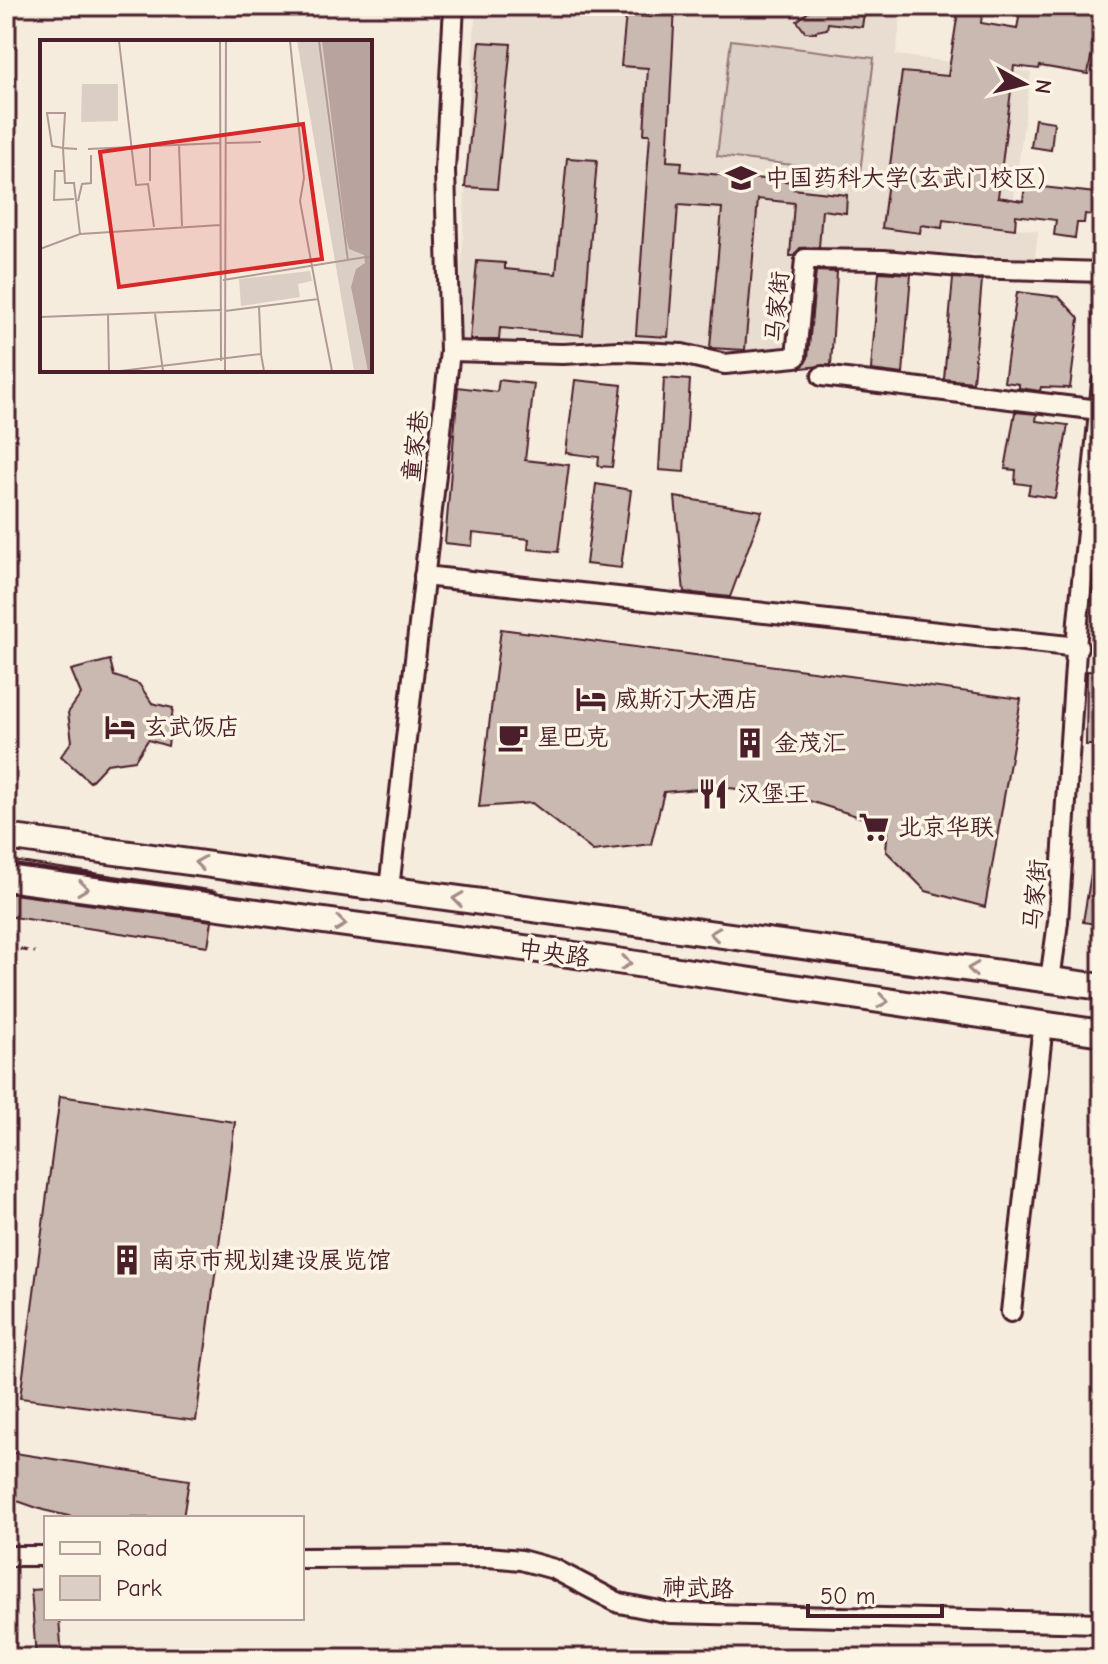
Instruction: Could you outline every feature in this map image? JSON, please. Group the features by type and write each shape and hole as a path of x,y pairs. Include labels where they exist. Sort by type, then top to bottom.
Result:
{"main road":[{"name":"中央路","path":"6,837 1102,987"},
{"name":"中央路","path":"6,878 590,957 1102,1033"}],"street":[{"name":"童家巷","path":"389,889 450,351 445,170 454,6"},
{"name":"马家街","path":"450,351 563,354 619,351 682,354 725,364 796,357 805,259 884,260 971,268 1102,272"},
{"path":"822,376 1099,410"},
{"name":"马家街","path":"1050,980 1058,922 1078,647 1102,383"},
{"path":"424,576 1078,647"},
{"path":"1011,1312 1043,1025"},
{"path":"6,1556 44,1556"},
{"name":"神武路","path":"304,1558 488,1557 521,1560 554,1569 619,1603 670,1613 1102,1623"}],"path":[{"path":"6,947 35,952"}],"shaded area":[{"name":"中国药科大学(玄武门校区)","path":"476,6 902,6 896,55 1031,72 1010,227 1038,231 1035,258 863,248 798,250 789,346 717,354 690,346 623,340 458,340"}],"green space":[{"path":"731,40 874,58 860,173 717,156"}],"building":[{"path":"651,6 675,6 667,161 682,162 681,171 794,182 793,189 847,195 846,213 822,210 819,247 800,248 794,256 790,256 794,203 758,199 745,350 710,348 722,208 678,205 668,337 636,335 650,134 644,134 648,68 621,66 626,14 651,17"},
{"path":"809,6 865,6 862,27 828,23 827,29 816,33 805,32 797,21 808,12"},
{"path":"959,6 983,6 981,23 1017,29 1021,6 1049,6 1098,15 1095,31 1102,32 1102,59 1091,57 1088,74 1040,66 1039,69 1014,66 998,197 1023,201 1025,185 1095,193 1093,215 1085,214 1084,223 1077,223 1075,238 1054,235 1056,220 1016,215 1015,229 943,220 942,228 921,225 920,233 882,228 902,72 948,76"},
{"path":"480,42 511,44 497,189 465,187"},
{"path":"1035,119 1054,122 1051,150 1031,147"},
{"path":"567,158 597,160 583,335 500,328 499,340 470,340 477,261 505,263 505,269 556,274"},
{"path":"816,271 837,272 831,365 801,368 808,358"},
{"path":"879,272 911,274 903,374 871,370"},
{"path":"953,278 982,280 973,382 944,379"},
{"path":"1017,292 1059,297 1079,318 1070,388 1041,387 1040,391 1004,382"},
{"path":"664,378 690,380 684,472 659,470"},
{"path":"499,380 534,384 525,460 569,465 558,552 528,549 529,539 473,533 472,546 445,543 458,387 497,392"},
{"path":"575,380 622,385 612,467 598,466 599,457 566,453"},
{"path":"1015,412 1037,414 1036,421 1068,425 1055,498 1028,494 1030,485 1015,483 1016,470 1005,469"},
{"path":"596,484 631,490 621,568 586,564"},
{"path":"675,497 762,511 730,597 684,592"},
{"name":"金茂汇","path":"501,629 1021,699 985,907 926,891 886,851 888,826 797,797 722,787 664,792 651,844 593,851 532,803 479,807"},
{"name":"玄武饭店","path":"110,660 114,676 139,684 152,703 173,708 168,746 148,740 135,760 107,764 90,782 61,756 72,741 68,713 81,694 71,670"},
{"path":"1087,671 1102,672 1102,745 1086,745"},
{"path":"1094,856 1102,856 1102,925 1083,922"},
{"path":"6,860 216,891 6,863"},
{"path":"6,893 212,921 208,946 6,916"},
{"name":"南京市规划建设展览馆","path":"60,1096 235,1122 196,1421 20,1398"},
{"path":"8,1452 189,1480 183,1516 68,1516 6,1497"},
{"path":"44,1589 44,1620 59,1620 62,1658 36,1658 31,1590"}],"place":[{"name":"中国药科大学(玄武门校区)","path":"741,178"},
{"name":"威斯汀大酒店","path":"591,699"},
{"name":"玄武饭店","path":"120,727"},
{"name":"星巴克","path":"513,737"},
{"name":"金茂汇","path":"750,743"},
{"name":"汉堡王","path":"713,794"},
{"name":"北京华联","path":"874,827"},
{"name":"南京市规划建设展览馆","path":"127,1260"}]}
